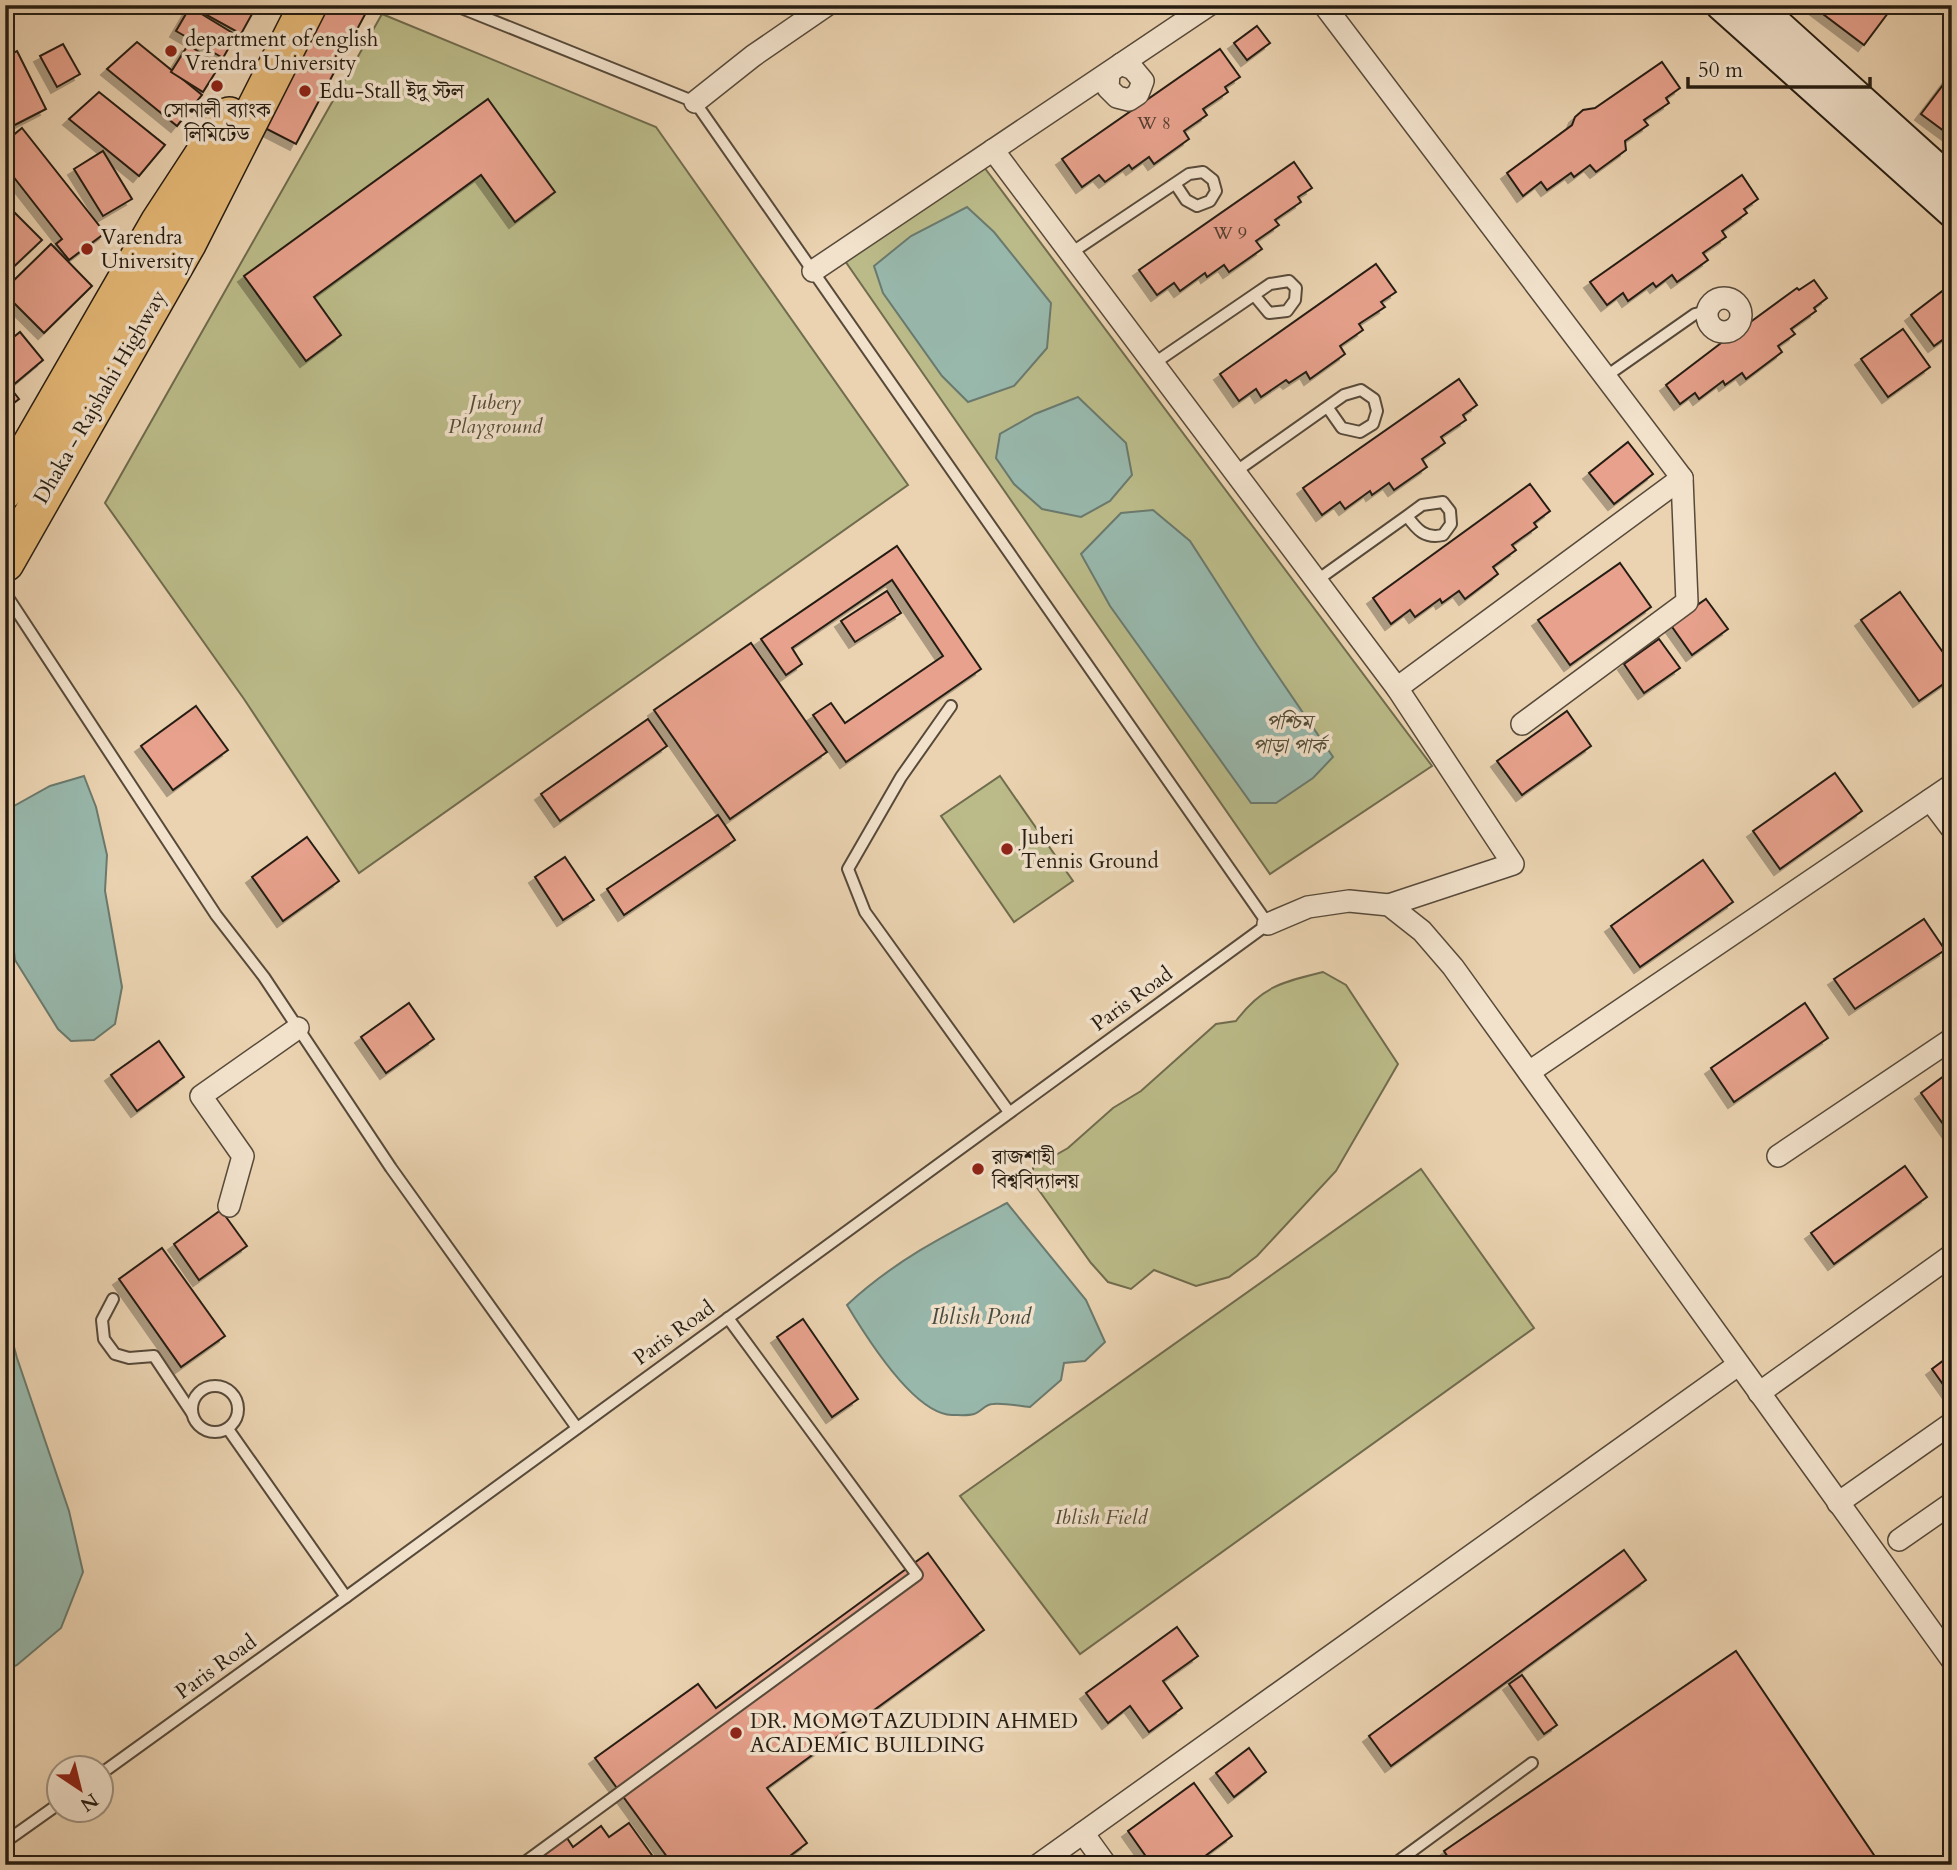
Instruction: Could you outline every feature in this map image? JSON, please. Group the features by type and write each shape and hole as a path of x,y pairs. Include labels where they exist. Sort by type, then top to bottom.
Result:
{"highway":[{"name":"Dhaka - Rajshahi Highway","path":"5,490 159,223 301,5"},
{"name":"Dhaka - Rajshahi Highway","path":"5,563 188,242 308,5"}],"main road":[{"path":"1720,5 1952,212"},
{"path":"1758,5 1952,181"}],"street":[{"path":"695,102 753,56 827,5"},
{"path":"813,271 1209,5"},
{"path":"1324,5 1682,478 1687,601 1522,724"},
{"path":"993,150 1397,688 1513,864 1389,905 1349,901 1308,907 1268,924"},
{"path":"1397,688 1682,478"},
{"path":"1529,1072 1952,785"},
{"path":"1930,800 1952,829"},
{"path":"1389,905 1422,931 1453,967 1952,1660"},
{"path":"229,1206 243,1156 201,1096 298,1028"},
{"path":"1778,1156 1952,1039"},
{"path":"1759,1393 1952,1255"},
{"path":"1038,1865 1738,1365"},
{"path":"1838,1503 1952,1423"},
{"path":"1899,1540 1952,1503"},
{"path":"1083,1833 1106,1865"}],"lane":[{"path":"454,5 695,102 1268,924"},
{"path":"1071,253 1176,185"},
{"path":"1153,363 1254,295"},
{"path":"1605,377 1695,314 1707,312"},
{"path":"1235,472 1344,395 1361,390 1374,398 1377,411 1373,424 1360,432 1342,428 1328,408"},
{"path":"1316,581 1407,516"},
{"path":"5,593 216,915 264,977 391,1168 578,1428"},
{"path":"951,706 901,778 848,869 865,912 1009,1112"},
{"name":"Paris Road","path":"116,1763 1268,924"},
{"path":"113,1299 102,1320 103,1339 115,1354 129,1358 154,1356 199,1427 213,1433 228,1429 237,1418 237,1403 230,1391 223,1387 207,1387 195,1398 192,1413"},
{"path":"521,1865 917,1575 728,1318"},
{"path":"228,1429 346,1597"},
{"path":"1393,1865 1532,1763"},
{"path":"5,1842 46,1813"}],"green space":[{"name":"Jubery Playground","path":"382,14 656,127 908,485 359,873 244,699 105,503"},
{"name":"পশ্চিম পাড়া পার্ক","path":"981,163 1432,766 1270,874 843,258"},
{"name":"Juberi Tennis Ground","path":"1000,776 1073,881 1014,922 941,816"},
{"path":"1323,972 1346,985 1398,1064 1336,1171 1257,1256 1229,1277 1196,1286 1154,1270 1131,1289 1108,1282 1091,1263 1033,1182 1033,1168 1068,1148 1113,1108 1141,1091 1216,1024 1236,1021 1255,1000 1274,987"},
{"name":"Iblish Field","path":"1421,1169 1534,1328 1080,1654 960,1496"}],"water":[{"path":"967,207 994,232 1051,303 1047,348 1014,386 968,402 942,376 883,293 874,266 911,236"},
{"path":"1078,397 1126,443 1132,475 1110,501 1081,517 1042,509 1014,484 996,458 1000,434 1035,414"},
{"path":"1153,510 1190,541 1333,757 1313,778 1276,803 1251,803 1110,606 1081,554 1121,513"},
{"path":"84,776 96,807 107,855 105,891 122,987 115,1024 94,1040 71,1041 58,1029 15,960 5,875 5,811 50,786"},
{"name":"Iblish Pond","path":"1007,1203 1086,1300 1105,1342 1085,1361 1064,1363 1061,1380 1030,1407 990,1404 972,1415 952,1415 937,1411 922,1402 892,1371 847,1305 903,1261"},
{"path":"5,1314 17,1358 69,1511 83,1572 61,1628 17,1665 5,1671"}],"building":[{"path":"207,5 257,5 241,34 203,13"},
{"path":"326,5 369,7 296,144 261,126"},
{"path":"1811,5 1894,5 1864,45"},
{"path":"190,7 236,35 223,58 176,31"},
{"path":"1257,26 1270,43 1247,60 1234,43"},
{"path":"137,42 202,95 177,126 107,69"},
{"path":"63,44 80,74 57,87 40,56"},
{"path":"188,45 220,65 203,92 171,72"},
{"path":"1220,49 1240,77 1225,87 1228,92 1203,109 1207,115 1184,131 1189,139 1154,164 1149,157 1132,169 1129,165 1105,182 1099,175 1082,187 1062,159"},
{"path":"17,51 46,109 5,130 5,57"},
{"path":"1662,62 1680,88 1666,98 1669,103 1644,120 1648,125 1625,141 1626,150 1596,172 1590,165 1574,177 1571,173 1547,190 1541,182 1523,196 1507,173 1572,125 1575,117 1583,110 1595,108"},
{"path":"1952,73 1952,137 1921,114"},
{"path":"99,92 165,145 139,176 69,119"},
{"path":"488,99 555,192 515,222 481,175 314,297 341,335 306,361 244,276"},
{"path":"22,128 105,233 69,260 56,244 62,239 5,166 5,142"},
{"path":"103,151 132,199 103,216 74,169"},
{"path":"1294,162 1312,188 1298,197 1301,202 1275,220 1279,225 1256,241 1262,249 1229,272 1224,265 1207,277 1205,273 1180,291 1174,283 1157,295 1139,270"},
{"path":"1742,175 1758,199 1744,209 1747,213 1722,231 1726,237 1703,253 1708,260 1677,282 1672,275 1656,287 1653,283 1628,301 1623,293 1607,305 1590,282"},
{"path":"14,212 42,240 5,275 5,220"},
{"path":"51,244 92,286 44,333 5,294 5,289"},
{"path":"1376,264 1396,292 1381,302 1385,307 1359,324 1363,330 1340,346 1345,354 1310,379 1306,372 1289,383 1286,380 1261,397 1256,389 1239,401 1220,374"},
{"path":"1814,280 1827,298 1814,308 1816,311 1791,329 1795,334 1778,346 1782,352 1746,379 1742,373 1725,385 1723,381 1699,399 1695,393 1680,404 1666,385 1729,337 1727,333 1747,319 1749,323 1797,288 1799,290"},
{"path":"1945,289 1952,298 1952,333 1934,346 1911,315"},
{"path":"1903,329 1930,367 1888,397 1861,359"},
{"path":"20,332 43,360 12,386 5,378 5,344"},
{"path":"1459,379 1477,405 1463,415 1466,420 1441,437 1445,443 1422,459 1427,467 1394,490 1389,483 1372,495 1370,491 1345,509 1340,502 1322,515 1303,488"},
{"path":"5,381 19,399 5,410"},
{"path":"1628,442 1653,474 1614,504 1589,473"},
{"path":"1530,484 1550,511 1534,523 1537,527 1512,545 1516,550 1493,567 1498,574 1465,599 1459,591 1442,603 1440,599 1415,617 1410,610 1391,624 1373,598"},
{"path":"897,546 981,669 846,762 813,715 831,703 845,723 943,656 892,580 792,648 802,664 786,675 761,639"},
{"path":"1620,563 1651,607 1570,665 1538,620"},
{"path":"887,591 901,613 855,642 841,621"},
{"path":"1900,592 1952,665 1952,678 1919,701 1861,620"},
{"path":"1706,599 1728,629 1692,655 1670,624"},
{"path":"1659,639 1680,668 1644,693 1624,664"},
{"path":"751,643 827,752 730,819 654,710"},
{"path":"196,706 228,750 173,790 141,746"},
{"path":"1567,711 1591,746 1522,795 1497,761"},
{"path":"648,719 667,746 560,821 541,794"},
{"path":"1835,773 1862,811 1780,869 1753,831"},
{"path":"718,815 735,840 624,915 607,889"},
{"path":"307,837 339,881 283,921 252,877"},
{"path":"565,857 594,900 563,920 535,877"},
{"path":"1703,860 1733,902 1640,967 1611,926"},
{"path":"1924,919 1945,950 1855,1009 1834,979"},
{"path":"409,1003 434,1039 386,1073 361,1037"},
{"path":"1805,1003 1828,1038 1734,1102 1711,1068"},
{"path":"159,1041 184,1077 137,1111 111,1075"},
{"path":"1952,1070 1952,1128 1948,1131 1921,1093"},
{"path":"1905,1166 1927,1197 1834,1264 1811,1233"},
{"path":"221,1210 247,1246 199,1280 174,1244"},
{"path":"162,1248 225,1336 181,1367 119,1279"},
{"path":"803,1319 858,1399 832,1417 777,1337"},
{"path":"1952,1354 1952,1397 1932,1369"},
{"path":"1624,1550 1646,1580 1391,1766 1369,1736"},
{"name":"DR. MOMOTAZUDDIN AHMED ACADEMIC BUILDING","path":"928,1553 984,1630 767,1788 807,1843 778,1865 673,1865 595,1758 698,1684 716,1708"},
{"path":"1177,1627 1198,1656 1163,1681 1182,1708 1149,1732 1130,1706 1108,1723 1086,1693"},
{"path":"1736,1651 1878,1861 1872,1865 1453,1865 1444,1851"},
{"path":"1522,1675 1557,1725 1544,1734 1509,1684"},
{"path":"1249,1748 1266,1772 1234,1797 1216,1773"},
{"path":"1194,1783 1232,1836 1193,1865 1152,1865 1128,1831"},
{"path":"629,1823 659,1865 518,1865 563,1832 573,1847 601,1826 609,1837"}],"place":[{"name":"department of english Vrendra University","path":"171,51"},
{"name":"সোনালী ব্যাংক লিমিটেড","path":"217,86"},
{"name":"Edu-Stall ইদু স্টল","path":"305,91"},
{"name":"Varendra University","path":"87,249"},
{"name":"Juberi Tennis Ground","path":"1007,849"},
{"name":"রাজশাহী বিশ্ববিদ্যালয়","path":"978,1169"},
{"name":"DR. MOMOTAZUDDIN AHMED ACADEMIC BUILDING","path":"736,1733"}]}
